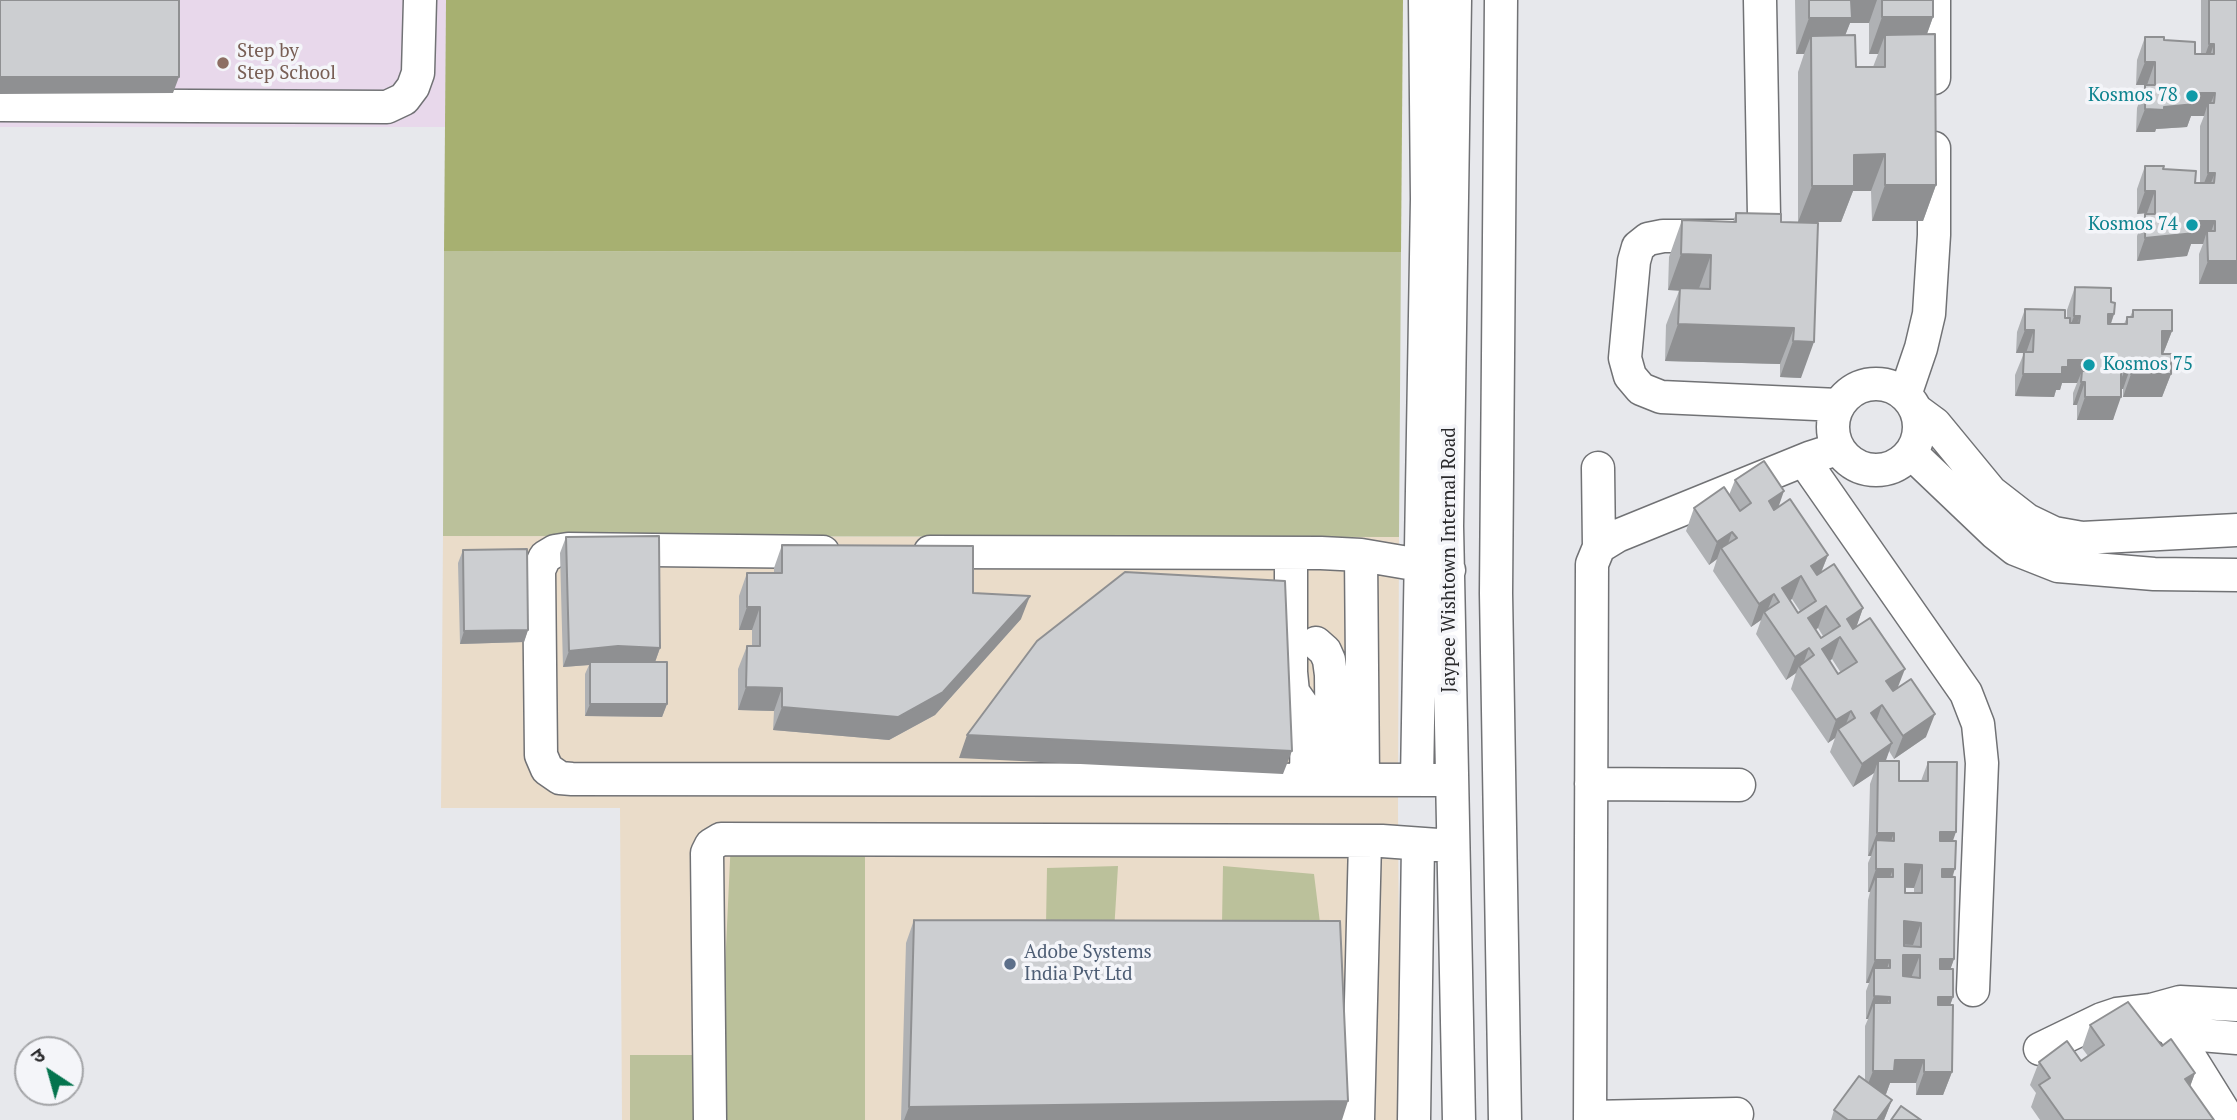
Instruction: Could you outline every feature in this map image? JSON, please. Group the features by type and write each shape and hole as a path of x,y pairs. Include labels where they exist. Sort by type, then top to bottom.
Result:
{"street":[{"path":"0,105 387,107 404,99 413,88 418,73 420,0"},
{"path":"1417,780 1435,567 1425,0"},
{"name":"Jaypee Wishtown Internal Road","path":"1455,0 1447,526 1435,567 1452,780 1459,1120"},
{"path":"1501,0 1496,593 1505,1120"},
{"path":"1760,0 1764,216 1755,232 1747,236 1663,236 1648,239 1638,247 1634,261 1625,358 1630,376 1641,389 1661,397 1838,405"},
{"path":"1599,547 1616,536 1823,454 1874,470 1894,466 1910,453 1918,432 1911,402 1928,314 1934,235 1934,0"},
{"path":"1973,990 1982,762 1978,724 1966,693 1808,464 1823,454 1832,432 1838,405 1858,387 1874,383 1891,386 1935,424 1991,492 2027,520 2054,533 2082,538 2103,538 2237,530"},
{"path":"1910,453 1995,533 2015,548 2058,566 2154,574 2237,575"},
{"path":"1598,468 1599,547 1592,564 1590,1119 1737,1114"},
{"path":"849,552 568,549 555,551 545,557 539,570 541,755 547,769 560,778 572,779 1452,780"},
{"path":"904,552 1291,553 1361,555 1435,567"},
{"path":"1291,553 1293,692 1307,712 1334,779"},
{"path":"1334,779 1361,555"},
{"path":"1317,643 1329,660 1331,675 1334,779"},
{"path":"1591,784 1739,785"},
{"path":"710,1120 707,853 709,847 721,839 1365,842 1452,846"},
{"path":"1358,1120 1365,842"},
{"path":"1414,1120 1418,844"},
{"path":"2162,1020 2180,1002 2237,1005"},
{"path":"2040,1049 2117,1014 2162,1020 2237,1038"},
{"path":"2162,1020 2229,1120"}],"shaded area":[{"name":"Step by Step School","path":"0,0 446,0 445,127 0,127"},
{"path":"443,536 1399,537 1400,1120 622,1120 620,808 441,808"}],"green space":[{"path":"446,0 1403,0 1401,252 444,251"},
{"path":"444,251 1401,252 1399,537 443,536"},
{"path":"731,839 865,840 865,1120 718,1120"},
{"path":"1118,866 1114,932 1046,925 1047,868"},
{"path":"1223,866 1314,874 1321,931 1222,924"},
{"path":"630,1055 698,1055 699,1120 630,1120"}],"building":[{"path":"0,0 179,0 179,77 0,77"},
{"path":"1809,0 1851,0 1852,18 1809,18"},
{"path":"1882,0 1933,0 1933,17 1882,17"},
{"path":"2209,0 2237,0 2237,261 2208,261 2207,231 2215,231 2215,221 2195,221 2195,233 2145,238 2145,214 2155,214 2155,191 2145,191 2145,166 2196,171 2195,183 2214,183 2215,173 2208,173 2208,103 2214,103 2215,93 2195,93 2195,104 2164,107 2164,110 2145,109 2145,85 2155,85 2155,62 2145,62 2145,37 2195,42 2195,54 2214,54 2214,44 2209,44"},
{"path":"1935,34 1936,185 1885,185 1885,154 1854,155 1854,186 1812,186 1811,36 1855,35 1856,67 1885,67 1885,35"},
{"path":"1736,213 1781,214 1781,222 1818,223 1814,342 1793,341 1794,328 1678,324 1680,288 1710,289 1711,255 1681,254 1682,220 1736,222"},
{"path":"2075,287 2111,288 2111,302 2115,303 2114,314 2108,314 2108,324 2127,324 2127,317 2133,317 2133,310 2172,310 2172,331 2162,331 2162,354 2171,354 2171,374 2131,374 2131,366 2126,367 2126,361 2116,361 2116,369 2121,368 2121,397 2085,397 2085,382 2081,382 2082,371 2088,371 2088,360 2068,360 2068,367 2062,367 2062,374 2023,374 2024,352 2033,352 2034,330 2025,330 2025,309 2065,310 2065,318 2070,318 2070,323 2079,323 2080,316 2074,316"},
{"path":"1764,461 1784,491 1769,501 1774,510 1790,499 1828,555 1811,566 1817,575 1834,564 1863,608 1847,619 1853,629 1870,618 1905,669 1886,681 1893,691 1911,679 1935,714 1903,736 1882,705 1871,713 1892,743 1862,764 1838,729 1855,718 1851,711 1836,720 1799,666 1814,655 1809,648 1795,657 1764,612 1779,602 1774,594 1759,604 1721,548 1737,538 1732,532 1717,542 1694,508 1724,487 1740,511 1751,503 1735,480","holes":["1801,576 1816,601 1798,613 1782,588","1826,606 1840,626 1821,638 1808,618","1840,637 1857,662 1838,674 1822,649"]},
{"path":"659,536 660,648 618,646 569,651 566,537"},
{"path":"782,545 973,546 973,593 1030,596 943,692 898,717 782,707 782,688 746,687 747,646 760,646 760,607 747,607 747,573 782,573"},
{"path":"527,549 528,630 464,631 463,550"},
{"path":"1125,572 1285,581 1292,751 967,735 1037,641"},
{"path":"590,662 667,662 667,704 590,704"},
{"path":"1878,761 1899,761 1899,781 1928,781 1928,762 1957,762 1956,832 1940,832 1940,841 1956,841 1955,869 1942,869 1942,877 1955,877 1954,959 1940,959 1940,969 1953,969 1953,997 1938,997 1938,1005 1953,1005 1952,1072 1924,1072 1924,1060 1895,1060 1894,1071 1873,1071 1874,1003 1890,1003 1890,997 1874,996 1874,968 1890,968 1890,960 1875,960 1876,877 1893,877 1893,869 1876,869 1876,840 1894,841 1894,833 1877,833","holes":["1905,864 1922,865 1922,893 1905,893","1904,921 1921,923 1921,947 1904,946","1903,955 1920,955 1920,978 1903,976"]},
{"path":"914,920 1340,921 1348,1101 909,1107"},
{"path":"2128,1002 2162,1046 2171,1039 2195,1073 2185,1079 2214,1120 2064,1120 2039,1085 2050,1078 2039,1062 2067,1041 2081,1061 2104,1045 2090,1025"},
{"path":"1859,1076 1892,1100 1877,1120 1848,1120 1834,1110"},
{"path":"1901,1106 1921,1120 1891,1120"}],"place":[{"name":"Step by Step School","path":"223,63"},
{"name":"Kosmos 78","path":"2192,96"},
{"name":"Kosmos 74","path":"2192,225"},
{"name":"Kosmos 75","path":"2089,365"},
{"name":"Adobe Systems India Pvt Ltd","path":"1010,964"}]}
